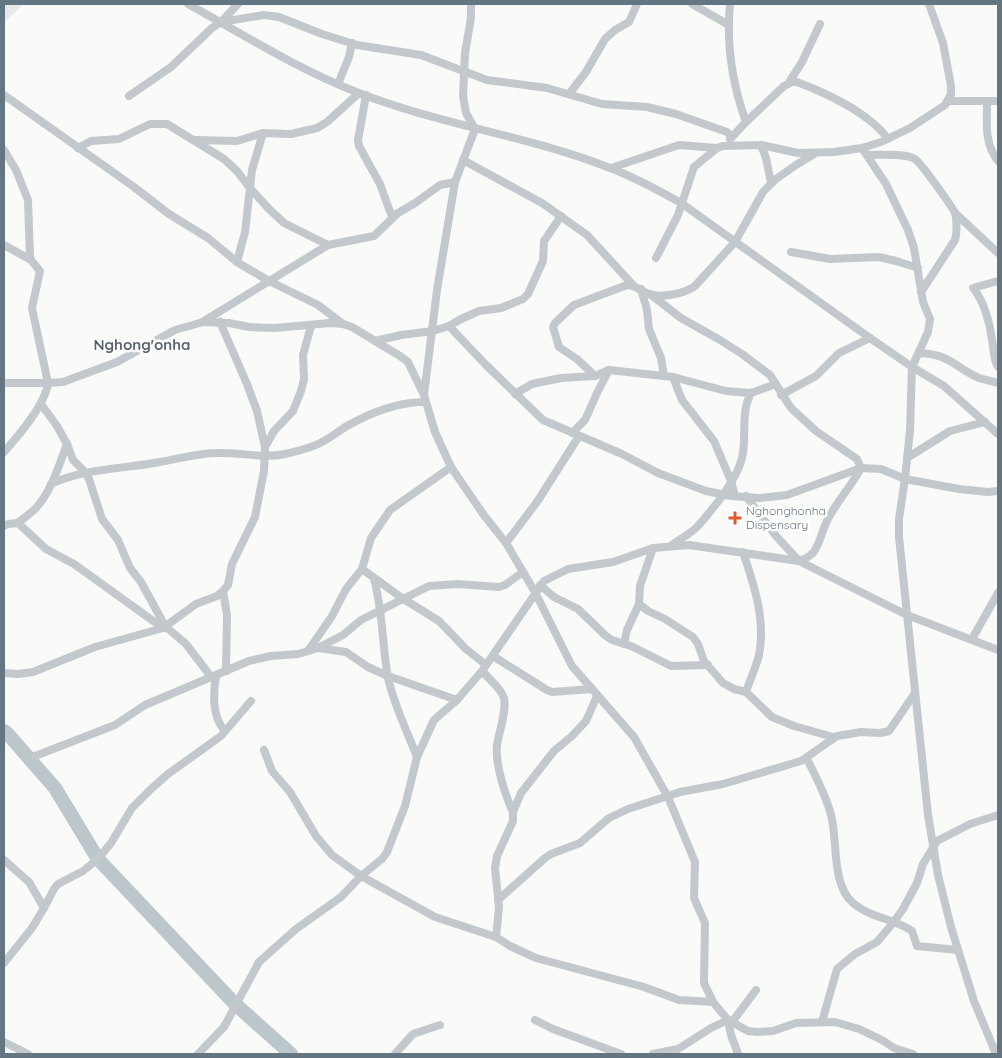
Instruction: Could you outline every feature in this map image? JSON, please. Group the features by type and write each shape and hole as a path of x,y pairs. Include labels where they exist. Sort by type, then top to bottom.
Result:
{"street":[{"path":"188,4 314,73 338,84 363,94 475,129 545,146 611,168 681,203 870,338 944,386 998,434"},
{"path":"129,96 171,67 238,4"},
{"path":"471,4 471,18 465,53 464,104 466,113 475,129"},
{"path":"569,94 590,67 606,39 615,30 629,22 637,4"},
{"path":"692,4 729,25"},
{"path":"730,4 729,44 732,72 746,122"},
{"path":"611,168 679,145 720,147 761,145 788,152 846,151 862,148 888,139 910,128 948,101 951,94 943,43 930,4"},
{"path":"221,22 264,15 279,17 322,34 352,43 421,56 493,82 536,86 602,104 655,108 727,132 732,137"},
{"path":"656,258 678,215 694,167 732,137 786,85 802,62 820,24"},
{"path":"338,84 349,57 352,43"},
{"path":"786,85 797,82 843,103 877,128 888,139"},
{"path":"194,140 237,141 263,133 290,134 317,128 363,94"},
{"path":"363,94 359,146 380,184 392,217"},
{"path":"4,95 169,214 208,238 236,262 318,306 343,324"},
{"path":"948,101 998,101"},
{"path":"987,102 988,140 990,149 998,160"},
{"path":"78,148 91,141 119,139 155,123 167,124 224,159 284,223 328,245"},
{"path":"425,398 432,331 455,182 475,129"},
{"path":"236,262 246,232 252,170 263,133"},
{"path":"761,145 766,158 771,183"},
{"path":"862,148 886,184 908,230 914,248 924,309 931,324 912,367 910,430 899,528 915,693 933,848 943,900 958,950 974,1001 996,1054"},
{"path":"4,150 16,170 28,200 31,260"},
{"path":"650,294 680,293 696,286 735,242 763,192 771,183 816,152"},
{"path":"868,155 909,157 916,160 955,213 998,254"},
{"path":"463,160 542,203 561,216 591,239 634,285 650,294 681,318 742,354 770,375 791,408 816,431 857,459 861,468"},
{"path":"5,382 62,382 117,362 175,330 203,322 328,245 374,236 392,217 440,185 455,182"},
{"path":"921,292 956,238 955,213"},
{"path":"375,341 432,331 449,326 479,311 501,308 526,297 543,261 544,241 561,216"},
{"path":"4,245 31,260 40,271 32,308 48,383 46,394 41,404 4,452"},
{"path":"791,252 825,258 879,257 896,260 918,268"},
{"path":"998,281 973,288 979,296 989,323 994,356 998,367"},
{"path":"595,376 577,359 559,347 554,327 555,323 574,305 623,286 634,285"},
{"path":"641,289 647,310 649,329 661,358 664,376"},
{"path":"203,322 220,322 266,328 311,326 330,323 343,324 352,327 408,362 425,398 435,432 451,467 483,514 506,543 523,572 538,588 578,609 612,640 671,666 708,666"},
{"path":"4,674 33,672 95,647 164,627 196,604 217,596 228,585 232,564 255,517 264,471 265,447 257,411 220,322"},
{"path":"265,447 274,431 291,414 295,407 303,384 303,355 311,326"},
{"path":"449,326 543,420 622,454 675,480 706,491 724,495 768,498 787,495 861,468 883,470 905,480 959,489 988,492 998,491"},
{"path":"782,395 816,376 839,353 870,338"},
{"path":"919,353 940,356 952,361 979,378 998,383"},
{"path":"515,394 532,384 561,378 595,376 609,370 672,377 726,391 751,393 776,384"},
{"path":"506,543 537,502 585,420 609,370"},
{"path":"672,377 682,400 714,441 731,481 735,496"},
{"path":"672,545 696,528 724,495 742,459 745,407 751,393"},
{"path":"51,484 67,476 85,472 143,465 177,458 214,453 265,456 309,448 370,415 425,398"},
{"path":"41,404 57,426 73,460 89,479 102,519 118,540 130,568 141,582 164,627"},
{"path":"907,458 950,431 985,422"},
{"path":"4,526 18,523 34,509 51,484 67,444"},
{"path":"308,651 332,616 346,590 362,569 371,538 390,510 451,467"},
{"path":"799,561 814,552 827,521 861,468"},
{"path":"746,496 776,536 799,561"},
{"path":"18,523 46,549 74,564 186,644 214,677 216,714 225,731"},
{"path":"198,1054 224,1027 259,962 296,929 341,897 361,876 382,859 387,852 405,806 417,757 434,720 457,700 484,668 538,588 548,578 568,568 613,562 653,548 672,545 689,545 744,552 799,561 907,615 998,650"},
{"path":"624,644 639,604 640,586 653,548"},
{"path":"744,552 759,607 761,622 759,654 746,692"},
{"path":"362,569 402,598 439,621 484,668 500,691 504,700 497,752 499,768 513,812"},
{"path":"35,756 115,725 145,705 249,661 271,656 298,654 318,648 343,635 361,620 422,589 441,584 499,587 523,572"},
{"path":"374,579 381,609 391,690 417,757"},
{"path":"538,588 572,666 634,737 668,797 695,862 694,898 705,923 704,983 713,1002 730,1021 748,1031 773,1031 796,1023 835,1022 859,1028 894,1048 913,1054"},
{"path":"223,591 227,615 226,671"},
{"path":"972,639 998,593"},
{"path":"639,604 648,611 665,618 693,637 708,666 734,690 746,692 764,710 778,720 833,737"},
{"path":"318,648 346,652 368,667 388,676 457,700"},
{"path":"493,656 547,690 558,692 594,692"},
{"path":"496,937 499,907 495,868 497,856 513,821 513,812 523,788 554,750 572,736 586,721 594,692"},
{"path":"498,900 545,858 580,843 608,818 628,809 680,792 723,784 807,759 833,737 847,733 888,731 915,693"},
{"path":"4,962 32,928 58,884 98,859 111,844 132,808 168,774 213,742 251,701"},
{"path":"264,750 272,771 290,792 316,836 332,855 361,876 444,921 496,937 522,952 544,961 644,987 679,1000 713,1002"},
{"path":"807,759 825,796 831,814 834,825 839,874 845,894 860,908 912,930 916,944 920,947 958,950"},
{"path":"822,1022 840,966 855,954 873,945 893,923 903,909 917,882 923,864 939,839 970,824 998,815"},
{"path":"4,860 29,882 44,908"},
{"path":"654,1054 678,1049 711,1028 730,1021 756,990"},
{"path":"535,1020 553,1029 621,1054"},
{"path":"730,1021 731,1035 738,1054"},
{"path":"395,1054 413,1034 440,1025"},
{"path":"4,1042 28,1054"}],"shaded area":[{"path":"4,4 24,4 4,22"}],"waterway":[{"path":"4,731 55,788 98,859 235,1004 291,1054"}],"place":[{"name":"Nghonghonha Dispensary","path":"735,518"}],"district":[{"name":"Nghong'onha","path":"142,345"}]}
